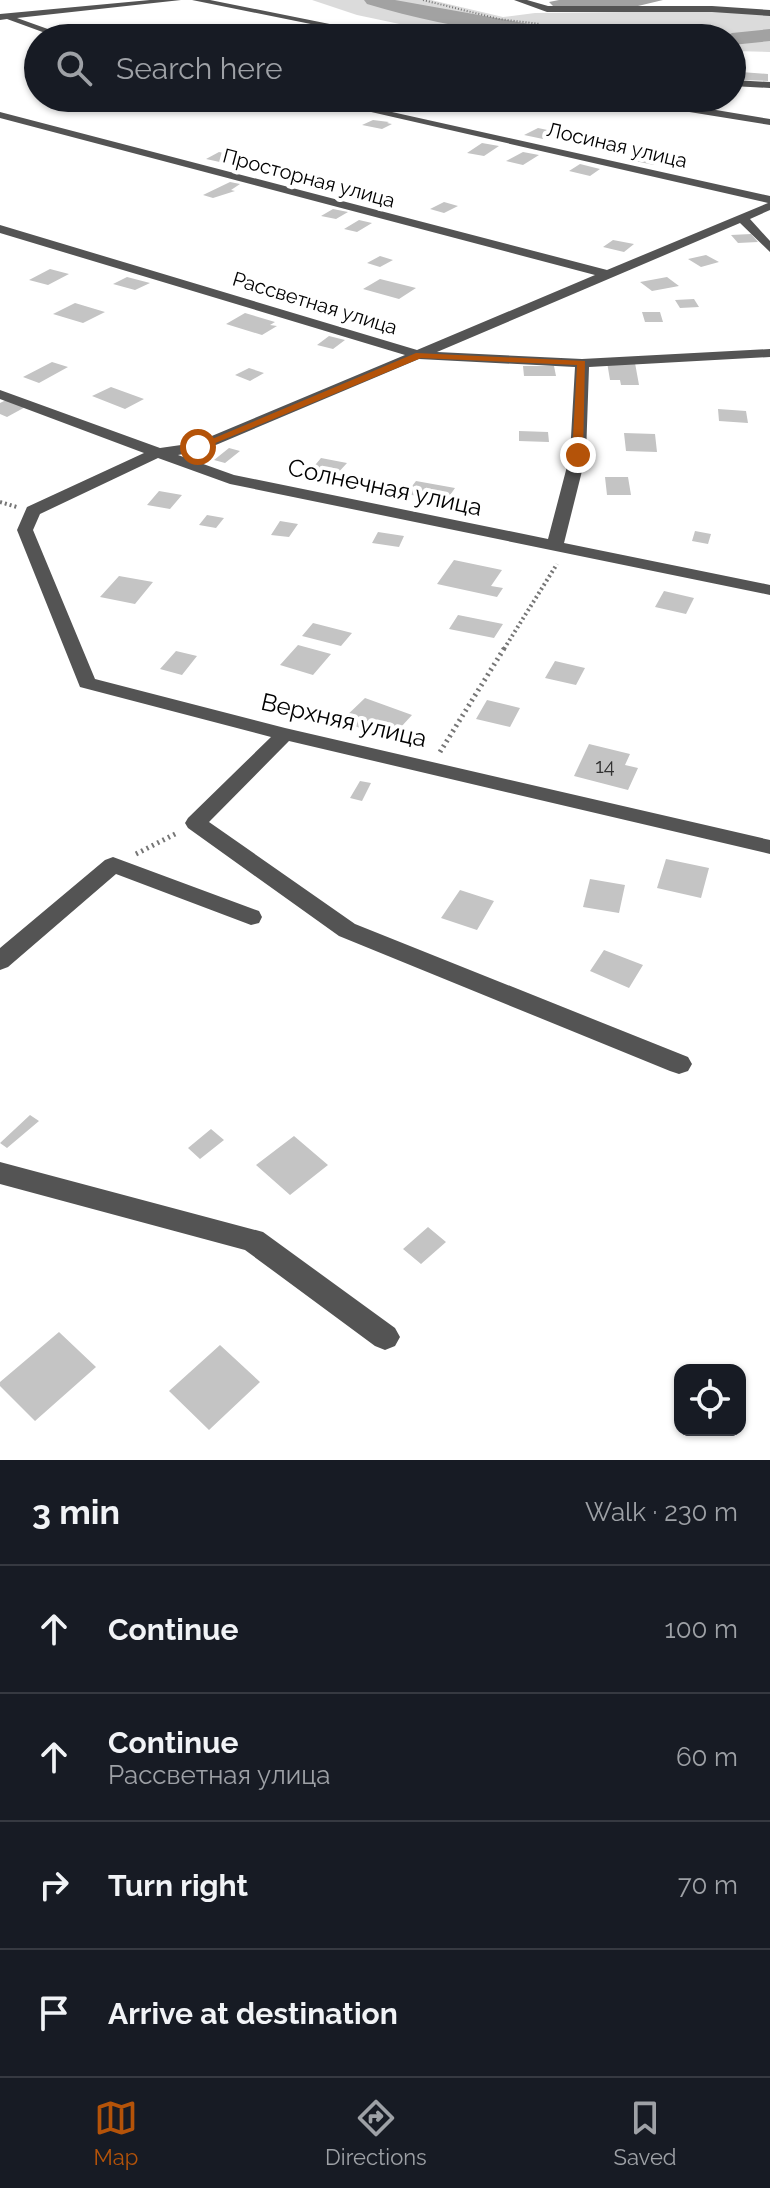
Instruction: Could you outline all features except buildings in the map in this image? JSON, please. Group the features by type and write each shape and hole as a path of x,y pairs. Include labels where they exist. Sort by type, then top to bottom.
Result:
{"street":[{"path":"22,14 61,0"},
{"path":"2,16 177,0"},
{"path":"196,0 321,24"},
{"path":"518,0 547,9 712,9 770,13"},
{"path":"2,16 26,24"},
{"path":"746,84 770,85"},
{"name":"Лосиная улица","path":"376,112 770,203"},
{"path":"708,112 770,122"},
{"name":"Просторная улица","path":"0,115 610,275"},
{"path":"156,453 198,447 610,275 770,203"},
{"path":"742,218 770,248"},
{"name":"Рассветная улица","path":"0,229 420,355 582,363 770,353"},
{"path":"561,547 578,455 582,363"},
{"name":"Солнечная улица","path":"0,394 230,479 770,590"},
{"name":"Верхняя улица","path":"156,453 33,511 25,530 87,683 285,734 770,847"},
{"path":"285,734 196,823 347,930 679,1064"},
{"path":"0,961 113,865 251,917"},
{"path":"0,1173 253,1240 385,1337"}],"path":[{"path":"423,0 499,19 538,24"},
{"path":"440,753 504,653 561,547"},
{"path":"113,865 196,823"}],"shaded area":[{"path":"312,0 431,0 503,17 535,13 716,11 770,15 770,52 746,51 746,24 400,24 357,15"},
{"path":"663,0 638,6 553,6 549,2"}],"waterway":[{"path":"374,0 411,11 489,24"},
{"path":"746,38 770,35"}],"route":[{"path":"198,447 420,355 582,363 578,455"}]}
